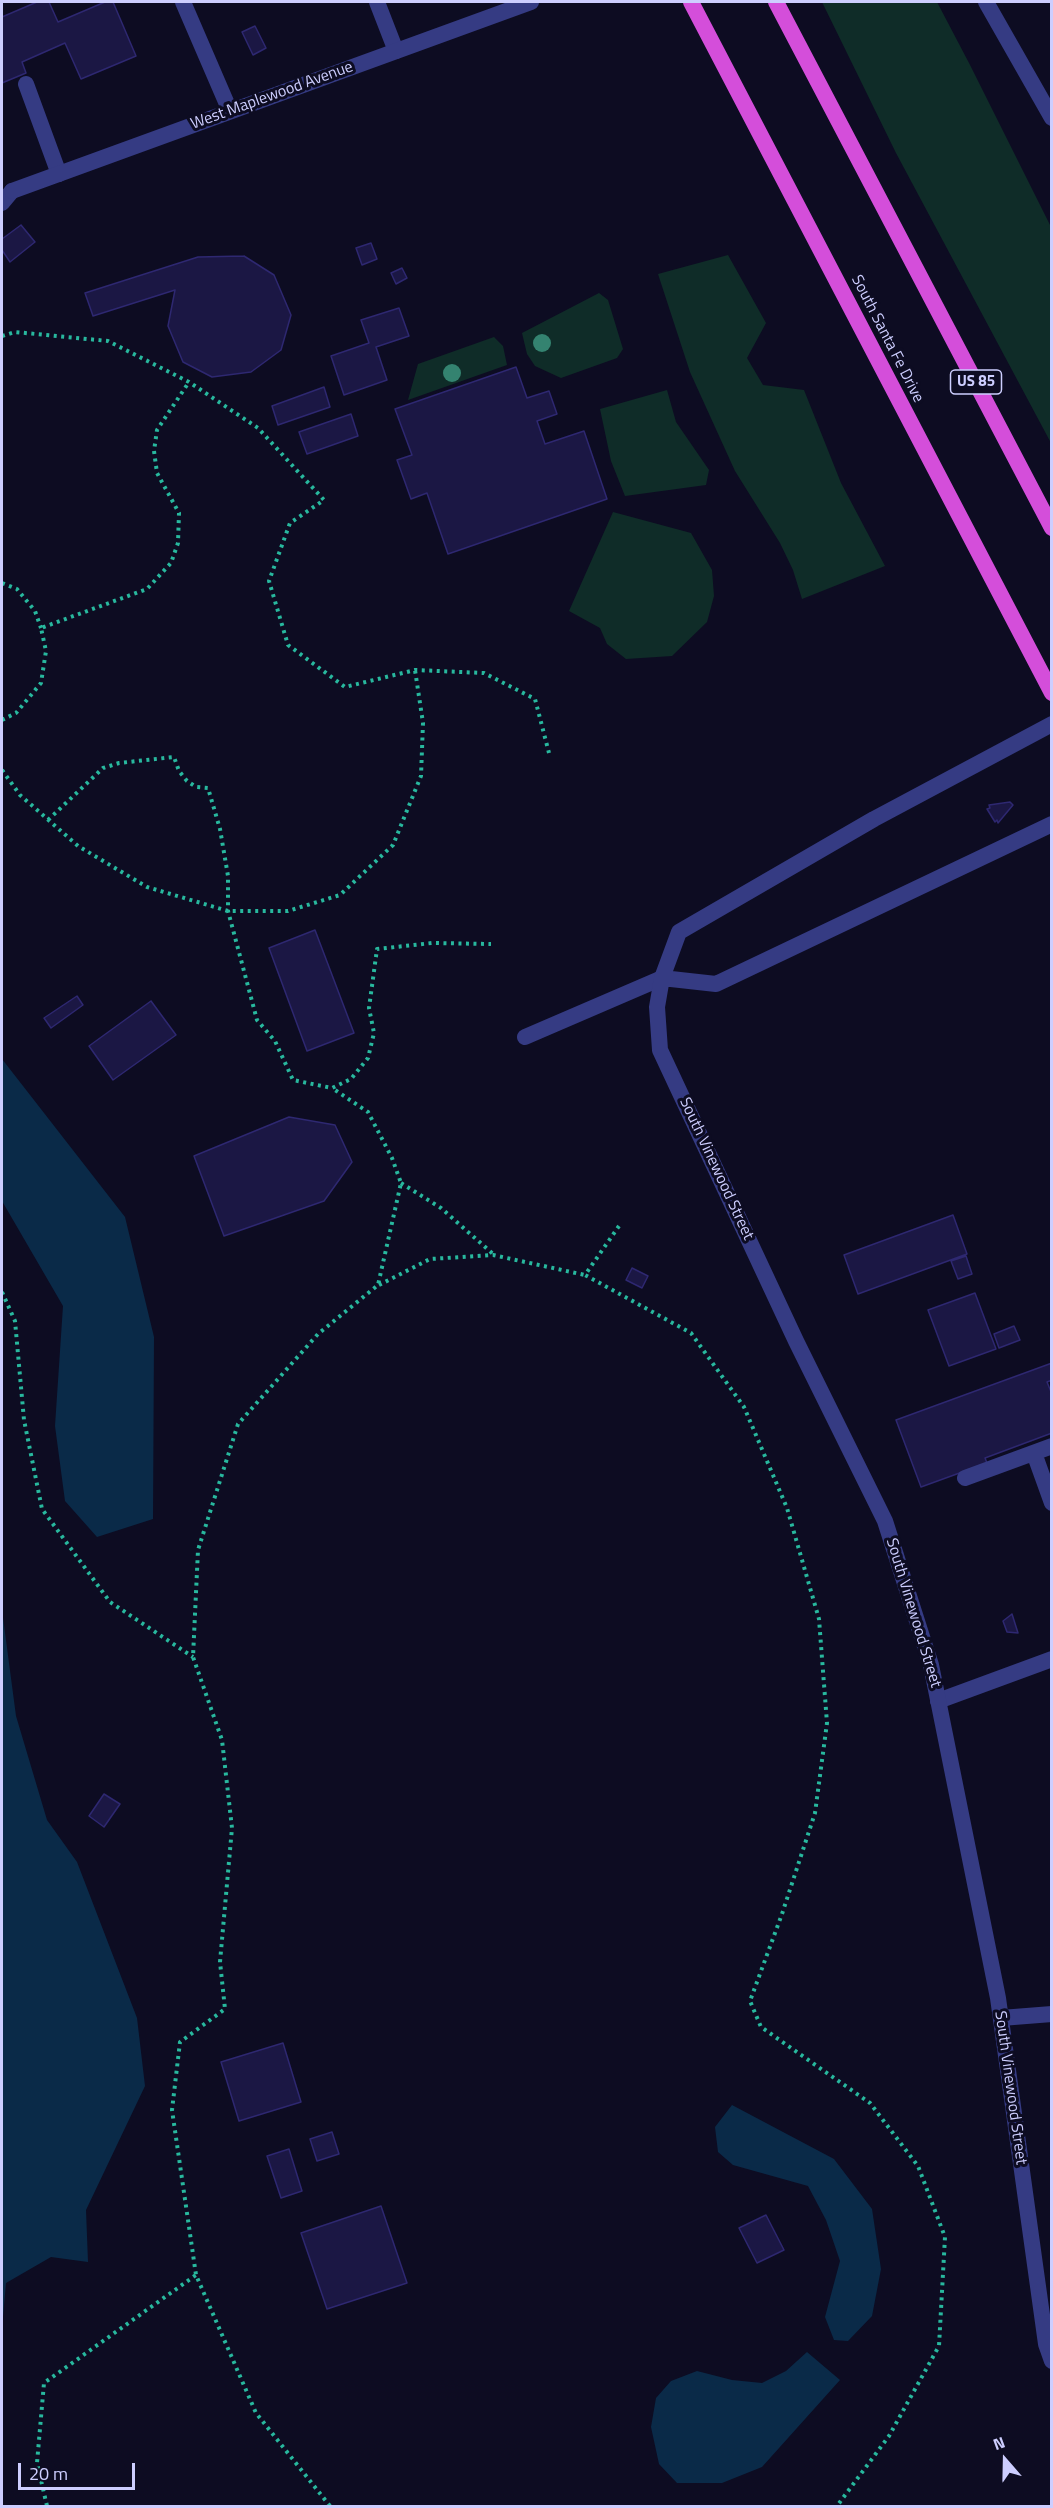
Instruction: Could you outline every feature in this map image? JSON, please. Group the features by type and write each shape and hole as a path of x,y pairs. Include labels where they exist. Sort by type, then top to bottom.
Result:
{"highway":[{"name":"South Santa Fe Drive","path":"690,2 1052,693"},
{"name":"US 85","path":"776,2 1052,528"}],"street":[{"path":"183,2 230,111"},
{"path":"377,2 396,51"},
{"name":"West Maplewood Avenue","path":"7,197 59,174 531,2"},
{"path":"986,2 1052,118"},
{"path":"26,84 59,174"},
{"name":"South Vinewood Street","path":"1052,724 874,819 679,932 662,978 657,1006 660,1050 796,1341 885,1521 931,1665 1001,2018 1052,2361"},
{"path":"525,1037 662,978 716,984 1052,824"},
{"path":"965,1478 1052,1446"},
{"path":"1034,1453 1052,1503"},
{"path":"938,1701 1052,1659"},
{"path":"1001,2018 1052,2014"}],"path":[{"path":"2,336 15,332 108,341 189,382 258,428 324,500 290,523 269,581 288,645 345,687 415,670 484,673 535,699 549,753"},
{"path":"41,628 147,589 171,563 178,543 178,513 157,473 154,451 157,430 189,382"},
{"path":"2,583 16,589 35,611 46,651 41,683 16,713 2,720"},
{"path":"2,770 20,795 78,846 147,887 228,911 288,911 340,895 393,845 421,776 423,723 415,670"},
{"path":"48,820 103,768 119,763 174,757 179,771 187,781 196,787 208,788 220,829 228,876 228,911 257,1020 275,1041 293,1080 332,1088 368,1112 392,1158 401,1183 378,1285"},
{"path":"332,1088 351,1079 368,1058 374,1033 369,1008 377,949 432,943 491,944"},
{"path":"401,1183 441,1208 494,1255"},
{"path":"585,1275 619,1226"},
{"path":"330,2506 255,2413 196,2275 172,2110 180,2042 225,2009 220,1962 232,1828 222,1740 193,1657 198,1551 238,1424 318,1334 378,1285 430,1260 494,1255 585,1275 690,1333 744,1407 787,1508 819,1619 827,1723 815,1813 782,1914 750,2001 761,2027 870,2103 918,2166 945,2237 939,2346 889,2436 837,2506"},
{"path":"2,1292 15,1321 24,1420 42,1509 111,1602 193,1657"},
{"path":"47,2506 37,2463 44,2383 196,2275"}],"green space":[{"path":"822,2 937,2 969,63 1051,227 1051,443 896,153"},
{"path":"728,255 766,323 747,358 763,385 804,390 841,483 885,566 802,599 793,570 780,543 735,471 690,372 658,274"},
{"path":"599,293 608,300 623,349 617,358 561,378 535,366 527,354 522,333"},
{"path":"494,337 503,346 507,365 408,400 418,364"},
{"path":"667,390 676,422 709,470 706,485 625,496 611,461 600,409"},
{"path":"613,512 691,533 712,570 714,596 707,622 672,656 626,659 607,644 600,628 569,611"}],"water":[{"path":"2,1059 125,1217 154,1337 153,1519 97,1537 65,1501 55,1426 63,1306 2,1201"},
{"path":"2,1610 16,1716 47,1820 77,1862 137,2018 145,2086 86,2210 88,2262 51,2257 6,2283 2,2328"},
{"path":"732,2105 834,2159 872,2209 881,2269 872,2316 848,2341 834,2340 825,2317 840,2261 826,2220 808,2186 733,2165 718,2152 715,2127"},
{"path":"807,2352 840,2380 762,2467 722,2483 677,2483 659,2464 651,2427 656,2398 671,2381 697,2371 732,2380 762,2383 786,2371"}],"building":[{"path":"37,2 49,2 58,22 105,2 113,2 136,56 81,79 65,43 22,62 26,73 2,83 2,17"},
{"path":"255,26 266,48 253,55 242,32"},
{"path":"21,225 35,242 10,262 2,250 2,239"},
{"path":"371,243 377,259 362,265 356,248"},
{"path":"244,256 274,275 291,315 281,350 251,372 212,377 183,362 168,326 175,290 93,316 85,293 198,257"},
{"path":"402,268 407,278 396,284 391,273"},
{"path":"399,308 409,336 376,347 387,380 344,395 331,356 369,343 361,320"},
{"path":"516,367 527,398 549,391 557,414 537,421 545,444 584,431 607,499 448,554 427,493 411,499 397,460 412,455 395,409"},
{"path":"324,387 330,407 278,425 272,406"},
{"path":"351,414 358,436 307,454 299,432"},
{"path":"1010,802 1013,805 998,823 997,820 995,822 987,809 990,808 989,805"},
{"path":"315,930 354,1033 307,1051 269,948"},
{"path":"77,996 83,1005 51,1028 44,1018"},
{"path":"151,1001 176,1035 113,1080 89,1046"},
{"path":"289,1117 335,1125 352,1162 324,1201 224,1236 194,1156"},
{"path":"953,1215 967,1254 858,1294 844,1255"},
{"path":"966,1256 972,1274 958,1279 951,1261"},
{"path":"632,1268 648,1276 642,1288 626,1280"},
{"path":"975,1293 996,1349 949,1366 928,1310"},
{"path":"1014,1326 1020,1340 999,1348 994,1334"},
{"path":"1052,1363 1052,1380 1047,1382 1052,1394 1052,1433 985,1458 987,1463 921,1487 896,1420"},
{"path":"1012,1614 1018,1633 1007,1632 1003,1621"},
{"path":"104,1794 120,1804 104,1827 89,1816"},
{"path":"283,2043 301,2102 239,2121 221,2062"},
{"path":"332,2132 339,2154 317,2161 310,2139"},
{"path":"289,2149 302,2191 281,2198 267,2156"},
{"path":"381,2206 407,2283 327,2309 301,2233"},
{"path":"766,2215 784,2250 757,2263 739,2228"}]}
